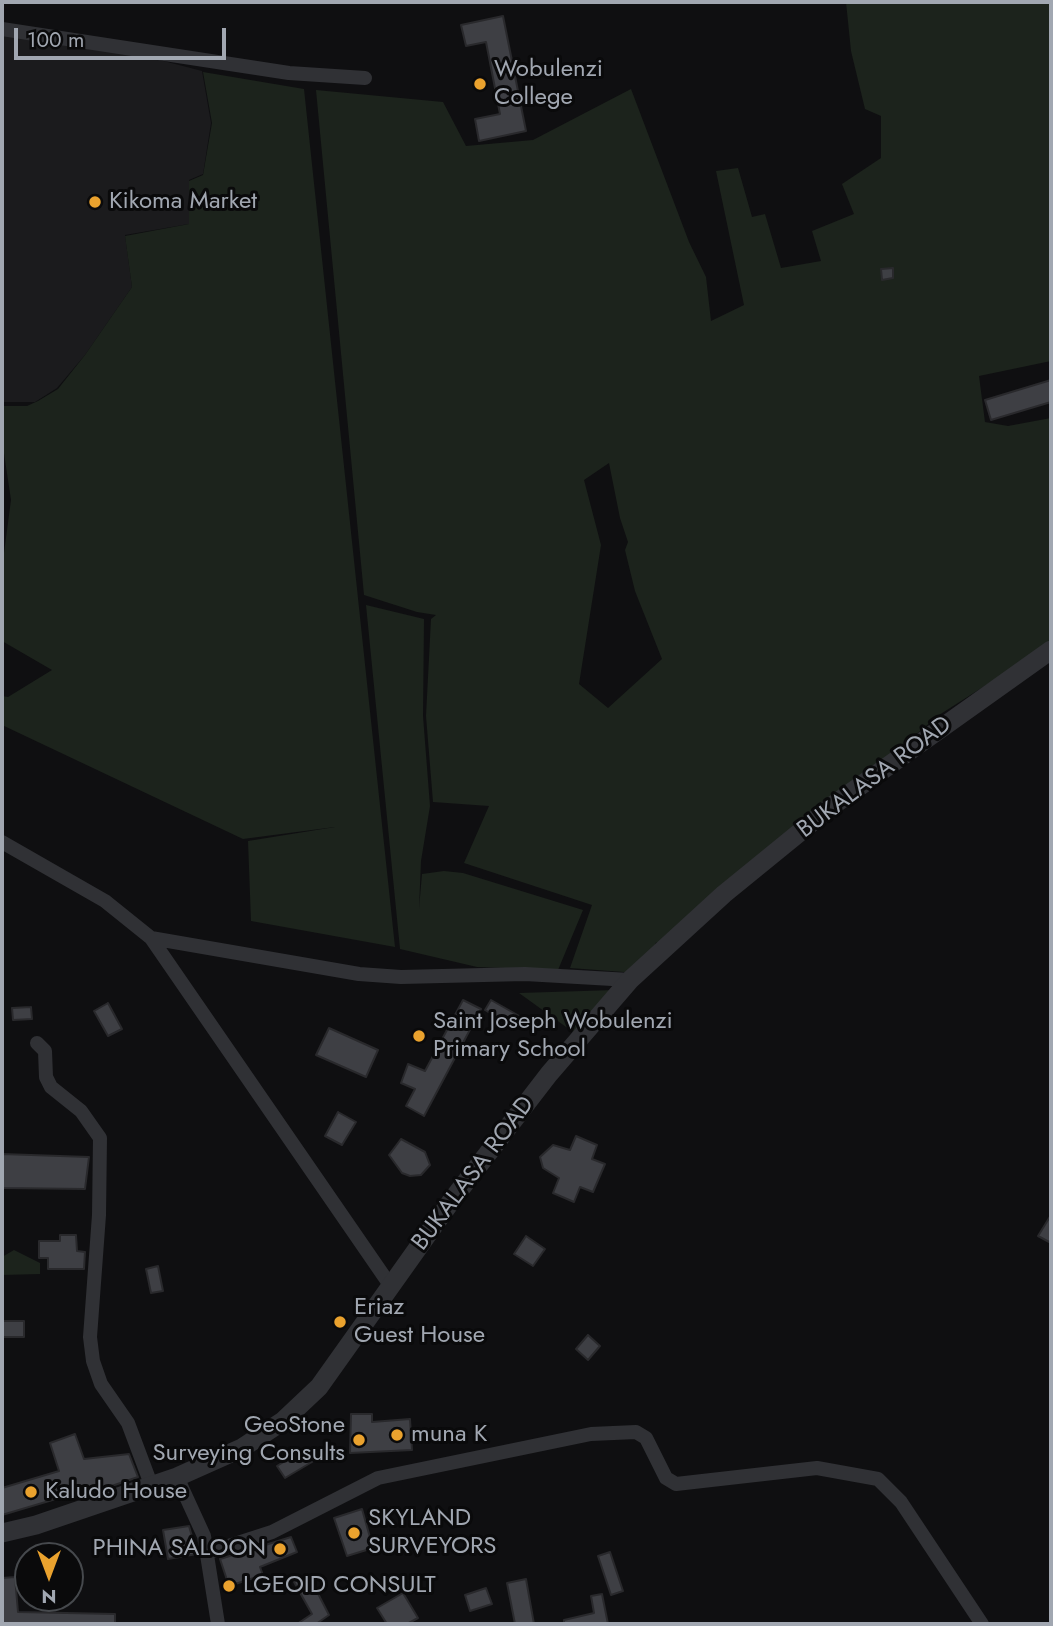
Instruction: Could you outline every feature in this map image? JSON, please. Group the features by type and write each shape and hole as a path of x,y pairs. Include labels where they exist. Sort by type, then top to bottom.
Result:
{"street":[{"path":"2,29 236,66 365,78"},
{"name":"BUKALASA ROAD","path":"2,1533 36,1525 152,1487 242,1448 284,1421 319,1387 390,1285 549,1074 630,980 724,894 832,806 1051,650"},
{"path":"2,842 105,901 150,938 390,1285"},
{"path":"150,938 359,974 401,977 525,974 630,980"},
{"path":"37,1043 45,1051 46,1077 51,1087 81,1111 100,1138 99,1215 90,1337 93,1361 101,1384 128,1423 152,1487"},
{"path":"206,1553 272,1532 378,1478 591,1434 636,1432 646,1438 666,1478 676,1484 817,1468 878,1479 901,1502 982,1624"},
{"path":"177,1477 204,1536 218,1624"}],"shaded area":[{"path":"846,2 1051,2 1051,361 979,376 985,422 1008,426 1051,418 1051,639 1035,654 939,715 661,949 656,942 651,961 637,973 570,968 592,905 464,863 489,806 433,802 426,716 431,619 436,615 417,612 364,595 316,90 443,102 466,146 533,140 631,89 689,242 706,277 711,321 744,305 716,171 738,168 752,217 765,214 781,268 821,261 812,231 854,214 842,184 881,158 881,116 865,109 851,51","holes":["609,463 620,518 628,542 625,550 635,591 662,659 608,708 579,684 601,545 584,480"]},
{"name":"Kikoma Market","path":"2,33 156,59 202,71 211,123 203,174 189,180 189,224 125,235 132,287 85,355 57,388 35,402 2,402"},
{"path":"203,72 304,89 395,947 251,921 248,841 335,827 243,839 2,725 2,696 8,697 52,670 2,641 2,568 11,500 2,440 2,406 27,406 58,389 85,355 132,287 125,236 189,224 189,181 203,175 212,123"},
{"path":"366,605 424,619 423,716 430,806 421,861 419,909 422,874 444,871 463,873 583,910 558,970 477,967 400,949"},
{"path":"615,990 573,1032 519,993"},
{"path":"14,1250 40,1263 40,1274 2,1275 2,1257"}],"building":[{"path":"503,16 526,131 479,141 475,119 500,114 486,42 466,46 461,25"},
{"path":"893,268 893,278 882,280 881,269"},
{"path":"1051,380 1051,402 991,420 985,400"},
{"path":"463,1000 481,1009 424,1116 406,1106 415,1089 401,1083 408,1064 425,1071"},
{"path":"491,1000 521,1017 515,1028 485,1010"},
{"path":"108,1003 122,1029 108,1036 94,1011"},
{"path":"31,1007 32,1019 13,1020 12,1008"},
{"path":"329,1028 378,1050 366,1077 316,1055"},
{"path":"338,1112 356,1122 342,1145 325,1136"},
{"path":"576,1136 597,1145 592,1159 605,1164 593,1192 580,1187 574,1202 553,1193 559,1178 543,1168 540,1157 553,1145 570,1150"},
{"path":"401,1139 425,1152 430,1165 421,1175 410,1176 402,1173 389,1155"},
{"path":"2,1154 89,1157 85,1189 2,1188"},
{"path":"1051,1215 1051,1243 1038,1236"},
{"path":"60,1235 76,1235 77,1251 85,1252 84,1269 48,1269 48,1258 39,1258 39,1241 60,1241"},
{"path":"526,1236 545,1249 533,1266 514,1254"},
{"path":"158,1266 163,1291 151,1293 146,1269"},
{"path":"2,1321 24,1321 24,1337 2,1337"},
{"path":"588,1335 600,1346 588,1360 576,1349"},
{"path":"351,1414 372,1414 372,1422 410,1419 412,1450 350,1453"},
{"path":"75,1434 84,1459 129,1454 138,1477 97,1491 76,1493 2,1515 2,1488 59,1471 50,1443"},
{"path":"304,1449 312,1462 285,1478 277,1466"},
{"name":"SKYLAND SURVEYORS","path":"362,1509 373,1548 347,1556 334,1518"},
{"path":"189,1526 197,1554 168,1559 163,1530"},
{"path":"291,1537 297,1552 260,1567 263,1575 229,1586 220,1559"},
{"path":"610,1552 623,1591 611,1595 598,1556"},
{"path":"308,1574 329,1615 316,1624 297,1624 312,1614 294,1582"},
{"path":"14,1577 14,1612 115,1614 115,1624 2,1624 2,1578"},
{"path":"526,1579 534,1624 515,1624 507,1583"},
{"path":"486,1588 492,1604 470,1611 465,1595"},
{"path":"403,1593 418,1618 407,1624 387,1624 377,1608"},
{"path":"602,1594 608,1624 564,1624 564,1620 594,1613 591,1596"}],"place":[{"name":"Wobulenzi College","path":"480,84"},
{"name":"Kikoma Market","path":"95,202"},
{"name":"Saint Joseph Wobulenzi Primary School","path":"419,1036"},
{"name":"Eriaz Guest House","path":"340,1322"},
{"name":"muna K","path":"397,1435"},
{"name":"GeoStone Surveying Consults","path":"359,1440"},
{"name":"Kaludo House","path":"31,1492"},
{"name":"SKYLAND SURVEYORS","path":"354,1533"},
{"name":"PHINA SALOON","path":"280,1549"},
{"name":"LGEOID CONSULT","path":"229,1586"}]}
